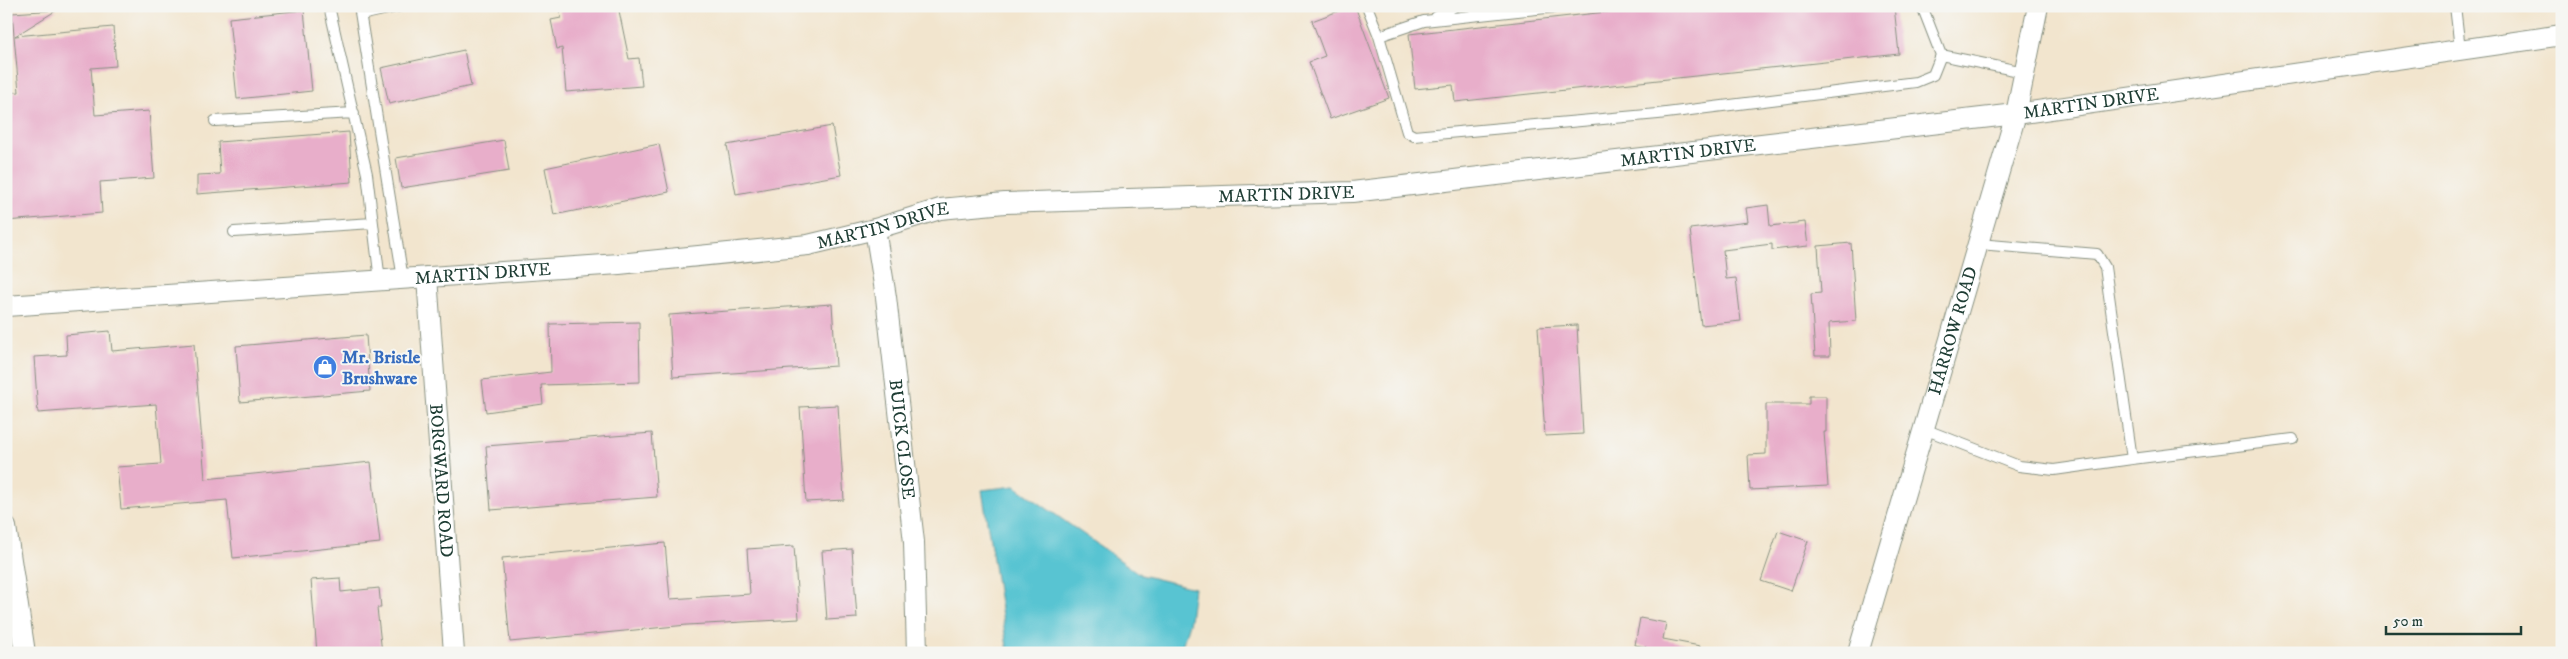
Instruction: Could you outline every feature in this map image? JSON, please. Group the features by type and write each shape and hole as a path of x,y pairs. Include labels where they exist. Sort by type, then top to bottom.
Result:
{"street":[{"name":"HARROW ROAD","path":"1858,653 2016,114 2038,6"},
{"name":"MARTIN DRIVE","path":"6,306 619,264 808,245 875,229 940,209 1005,203 1352,192 2016,114 2460,48 2562,35"},
{"name":"BUICK CLOSE","path":"875,229 886,298 914,542 916,653"},
{"name":"BORGWARD ROAD","path":"427,278 454,653"},
{"path":"6,527 24,653"}],"lane":[{"path":"329,6 367,174 380,281"},
{"path":"401,6 360,10 403,279"},
{"path":"1367,6 1379,36 1407,132 1414,136 1658,114 1916,82 1933,75 1941,55 1922,6"},
{"path":"1379,36 1445,14 1455,6"},
{"path":"1424,21 1566,6"},
{"path":"2455,6 2460,48"},
{"path":"1941,55 2024,72"},
{"path":"216,121 354,113"},
{"path":"234,232 373,222"},
{"path":"1979,244 2098,254 2105,267 2132,458"},
{"path":"1924,429 2019,466 2054,470 2132,458 2293,439"}],"water":[{"path":"1015,486 1141,575 1194,588 1190,620 1180,653 1008,653 982,490"}],"building":[{"path":"559,6 618,6 629,59 639,58 642,86 566,92 562,48 557,49 551,20 561,18"},
{"path":"1355,6 1389,98 1330,119 1309,62 1325,56 1312,21"},
{"path":"1660,6 1894,6 1899,54 1455,102 1453,85 1415,89 1409,34"},
{"path":"57,10 15,36 113,27 116,66 91,68 95,115 149,111 154,178 100,182 102,213 6,221 6,93 19,92 12,13"},
{"path":"304,10 312,91 237,99 229,18"},
{"path":"464,50 471,86 389,104 381,68"},
{"path":"832,126 841,175 736,194 727,145"},
{"path":"349,132 352,182 197,194 197,175 220,174 218,142"},
{"path":"504,140 509,171 401,188 396,158"},
{"path":"659,144 669,192 554,215 545,168"},
{"path":"1768,205 1770,226 1805,222 1808,246 1772,250 1772,244 1723,250 1726,279 1736,278 1741,321 1701,325 1690,229 1748,222 1746,208"},
{"path":"1851,243 1856,321 1829,323 1830,356 1815,356 1811,294 1821,293 1818,246"},
{"path":"832,304 836,366 673,377 669,315"},
{"path":"639,322 640,382 541,385 543,404 486,412 482,380 551,372 550,324"},
{"path":"1577,325 1583,434 1545,436 1538,327"},
{"path":"110,331 112,351 194,344 205,479 371,462 380,543 233,558 227,500 121,509 117,467 161,464 156,404 38,413 34,357 67,355 66,335"},
{"name":"Mr. Bristle Brushware","path":"366,335 370,391 240,402 236,346"},
{"path":"1809,396 1826,396 1826,432 1824,432 1828,486 1750,490 1748,455 1766,454 1766,404 1809,404"},
{"path":"838,405 844,500 806,502 800,407"},
{"path":"652,433 657,497 491,510 486,446"},
{"path":"1778,531 1808,541 1791,591 1761,581"},
{"path":"665,543 670,599 750,594 747,549 794,546 799,619 687,625 510,642 502,558"},
{"path":"852,549 857,618 827,620 822,551"},
{"path":"340,578 341,592 379,588 381,608 377,608 382,653 317,653 311,580"},
{"path":"1640,618 1666,623 1663,639 1700,646 1699,653 1645,653 1646,647 1635,645"}],"place":[{"name":"Mr. Bristle Brushware","path":"325,367"}]}
